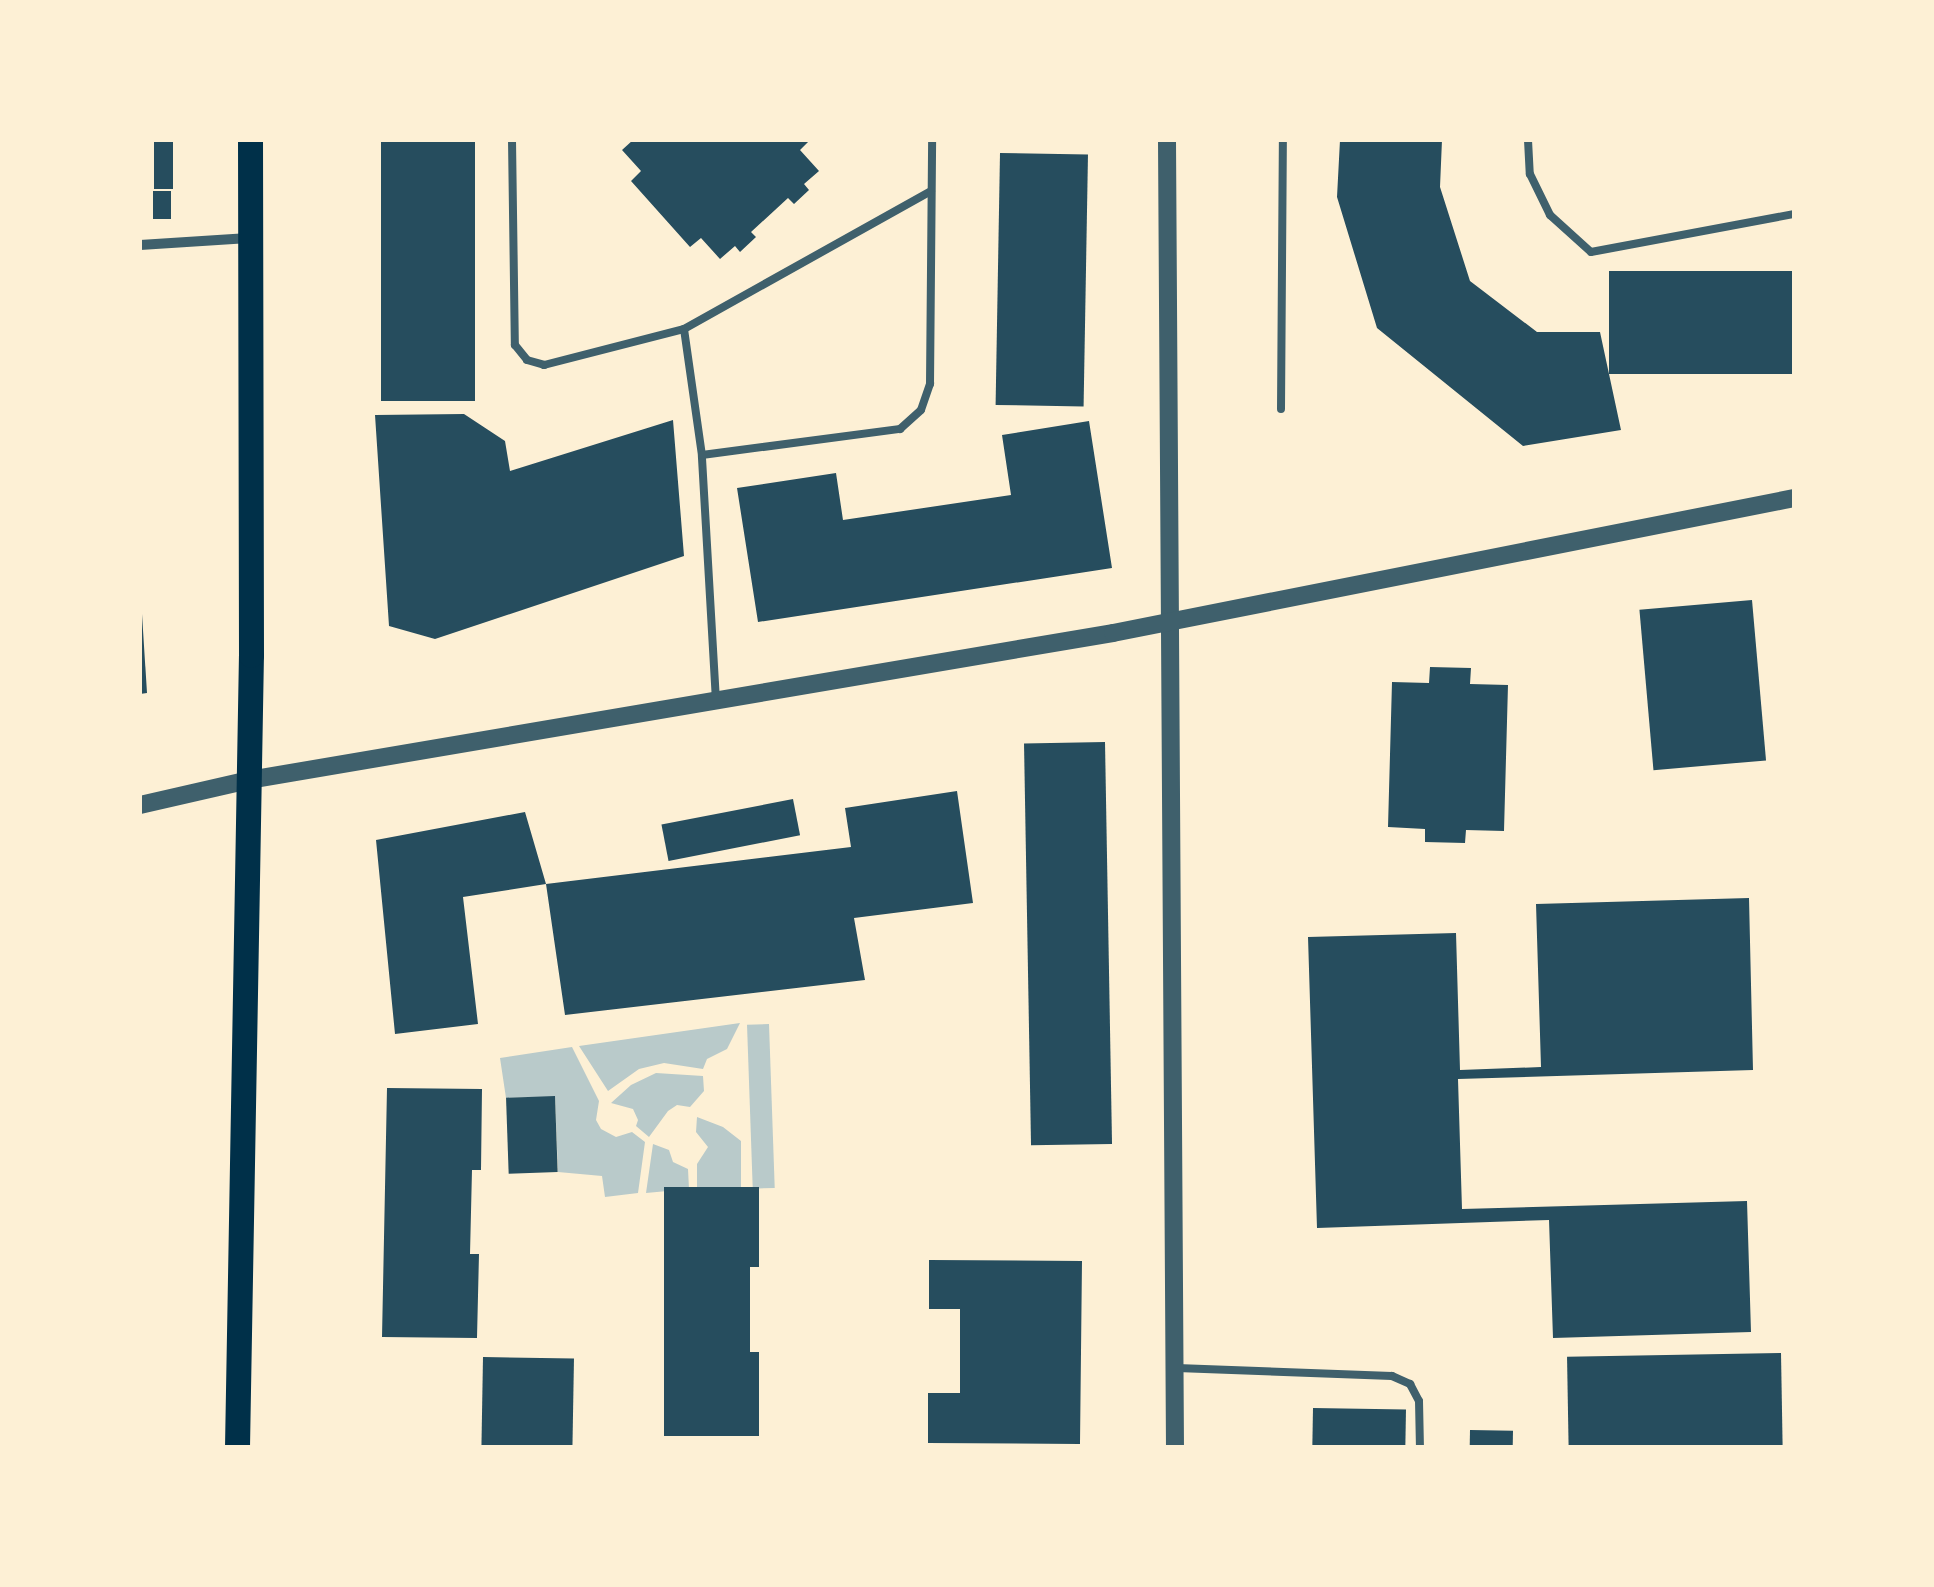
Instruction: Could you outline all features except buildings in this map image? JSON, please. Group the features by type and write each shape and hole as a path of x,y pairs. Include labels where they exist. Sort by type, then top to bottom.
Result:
{"main road":[{"path":"237,1447 249,780 250,140"}],"street":[{"path":"1167,140 1175,1447"},
{"path":"140,245 250,238"},
{"path":"140,805 249,780 1256,606 1794,498"}],"lane":[{"path":"512,140 515,345 527,360 544,365 684,329 931,191"},
{"path":"702,455 900,429 922,410 930,384 932,140"},
{"path":"1280,409 1283,140"},
{"path":"1528,140 1530,174 1550,215 1591,252 1794,214"},
{"path":"684,329 702,455 716,702"},
{"path":"1175,1368 1392,1376 1410,1384 1420,1401 1420,1447"}],"shaded area":[{"path":"740,1023 727,1049 707,1059 703,1069 664,1063 639,1069 608,1091 579,1046"},
{"path":"769,1024 775,1188 753,1189 747,1025"},
{"path":"572,1047 599,1101 596,1120 601,1129 616,1137 632,1132 645,1142 638,1193 605,1197 602,1176 558,1172 555,1097 506,1098 500,1058"},
{"path":"656,1073 703,1076 704,1091 690,1107 677,1105 668,1111 649,1137 636,1126 638,1120 633,1109 611,1103 631,1085"},
{"path":"697,1117 723,1127 741,1141 741,1188 697,1192 697,1164 708,1147 696,1132"},
{"path":"653,1144 669,1150 673,1162 688,1169 689,1189 646,1193"}]}
